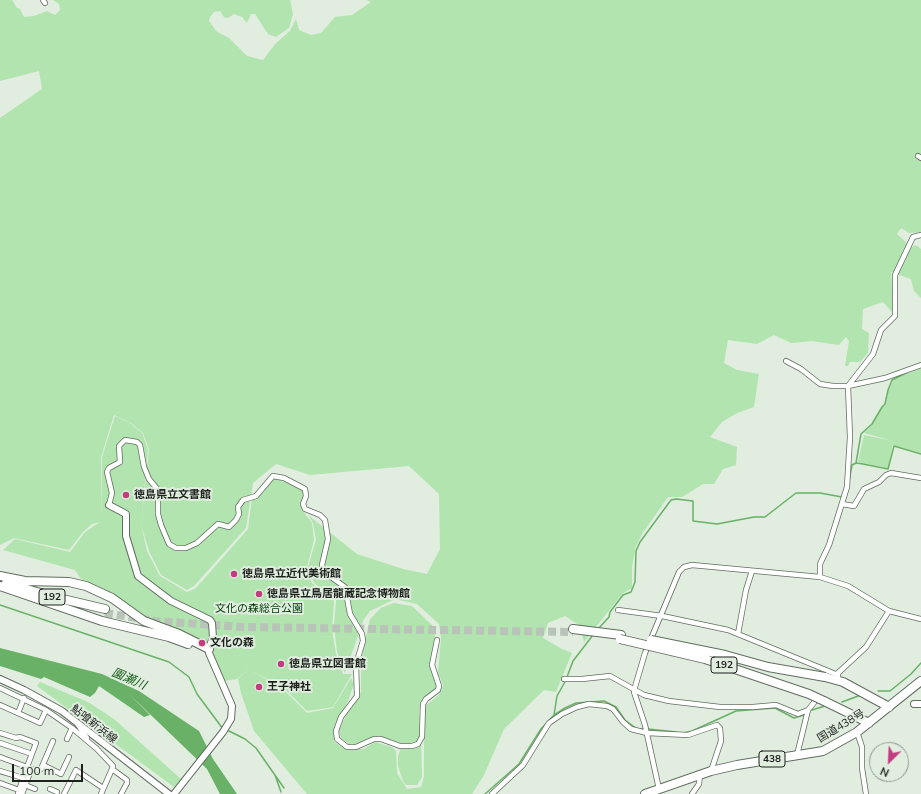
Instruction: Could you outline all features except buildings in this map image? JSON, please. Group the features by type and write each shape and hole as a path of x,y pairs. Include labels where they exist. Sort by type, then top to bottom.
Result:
{"highway":[{"path":"0,576 25,582 69,582 86,586 112,598 144,621 209,651"},
{"name":"192","path":"0,581 105,611 48,599 0,585"},
{"path":"0,585 102,621 183,642 209,651"},
{"name":"192","path":"573,630 620,637 825,677 838,678 889,707"},
{"name":"192","path":"620,637 705,659 809,694 869,723"},
{"name":"国道438号","path":"645,794 711,771 737,764 823,751 857,732 921,682"}],"main road":[{"path":"109,505 126,514 126,536 132,562 138,576 150,587 171,601 210,620 212,623 213,638 209,651"},
{"name":"鮎喰新浜線","path":"0,679 24,690 62,711 172,793 230,721 233,714 232,706 209,651"}],"street":[{"path":"820,577 820,564 829,545 842,504 849,471 850,430 848,386 873,354 881,330 895,316 895,276 913,237 921,235"},
{"path":"786,361 801,369 820,384 848,386 885,378 921,365"},
{"path":"109,505 112,493 106,472 109,468 120,462 119,446 125,440 137,442 140,445 144,467 149,479 158,490 158,514 161,524 169,544 176,548 186,548 197,543 218,524 229,526 236,520 239,514 238,507 243,500 245,498 256,496 273,476 284,478 305,489 306,496 303,504 305,509 320,515 326,520 328,539 322,565 324,572 345,587 350,614 362,634 362,641 356,664 357,696 341,717 336,731 337,739 347,747 356,747 374,739 381,739 400,746 412,746 418,744 422,737 421,709 426,700 438,690 439,686 432,666 437,640"},
{"path":"842,504 854,506 864,490 879,482 886,475 891,473 921,478"},
{"path":"659,789 645,725 634,690 645,653 662,616 677,577 684,567 692,565 820,577 848,586 889,611 921,619"},
{"path":"738,634 752,571"},
{"path":"618,610 662,616 728,630 838,678 838,673 866,647 889,611"},
{"path":"564,679 610,676 618,679 634,690 656,698 691,704 734,707 776,705 798,714 808,710"},
{"path":"0,688 24,698 46,710 72,728 97,749"},
{"path":"18,713 24,698"},
{"path":"797,755 808,710 814,702"},
{"path":"492,794 523,764 550,723 562,714 577,707 589,704 607,706 613,709 623,722 631,729 647,734 688,735 717,725 720,728 721,741 711,771"},
{"path":"0,705 40,723 46,710"},
{"path":"77,723 97,749 113,766 101,794"},
{"path":"67,739 72,728"},
{"path":"857,732 862,747 862,768 866,794"},
{"path":"0,733 16,738 20,737 36,743 23,778 20,793"},
{"path":"20,793 31,770 41,769 53,741"},
{"path":"0,743 32,754"},
{"path":"0,757 27,767"},
{"path":"43,765 61,774 69,757"},
{"path":"112,769 127,780 121,794"},
{"path":"64,794 76,770 103,788"},
{"path":"0,771 23,778"},
{"path":"692,794 699,784 700,775"},
{"path":"0,783 20,793"},
{"path":"25,785 35,789"}],"green space":[{"name":"文化の森総合公園","path":"0,0 12,0 17,8 20,9 24,17 34,16 47,11 55,15 60,10 59,4 53,0 290,0 293,14 289,28 276,37 268,34 255,14 251,14 247,23 242,17 234,14 228,18 224,17 220,11 214,12 210,17 209,21 217,32 229,38 247,56 263,60 276,43 290,31 296,19 299,30 311,35 321,33 335,17 352,15 371,2 366,0 921,0 921,232 909,233 901,228 897,234 911,247 916,245 921,249 921,298 914,291 911,279 891,272 892,312 883,302 863,309 862,329 869,333 868,353 860,362 850,362 848,366 845,366 849,341 846,337 839,345 812,341 791,343 774,335 757,344 728,340 724,363 737,370 759,374 754,407 737,413 722,422 710,437 737,447 736,465 723,469 714,484 703,484 682,497 668,497 642,534 636,546 632,567 632,588 623,593 584,642 579,625 565,616 548,623 543,638 572,653 556,692 544,690 504,729 484,775 472,794 307,794 254,731 241,693 238,679 248,669 237,679 224,681 216,664 212,647 154,623 105,589 81,579 75,570 3,550 15,539 70,552 85,532 100,522 92,524 83,532 69,550 14,538 0,545 0,118 42,89 39,71 0,81","holes":["114,415 131,423 143,433 149,449 141,524 148,449 142,433 130,423 115,416 102,457 102,521 101,457","276,464 310,475 409,466 439,494 440,549 427,574 403,569 357,554 308,515 313,523 316,540 308,567 314,583 336,600 334,626 337,652 345,673 363,621 370,611 395,599 417,604 439,624 441,638 438,672 443,685 439,695 424,707 424,777 421,787 407,789 397,773 396,751 392,747 375,742 364,749 347,750 334,742 335,724 348,701 354,684 351,678 333,708 307,713 281,687 249,670 282,686 307,711 333,707 352,674 343,674 336,654 332,630 334,601 312,583 307,567 314,540 312,523 303,511 300,503 304,495 302,489 275,478 270,480 264,492 256,498 252,498 248,529 195,589 187,592 160,576 147,551 141,524 149,551 161,575 187,590 194,586 246,528 253,483"]},
{"path":"921,368 921,453 893,445 893,443 888,468 858,462 864,435 893,441 864,433 872,425 882,407 886,405 888,391 894,379"},
{"path":"394,603 412,606 436,629 430,665 432,674 438,686 437,690 422,700 419,710 420,737 416,743 401,743 380,736 354,744 349,744 341,738 339,731 345,717 361,692 361,659 370,619 381,608"},
{"path":"40,682 88,702 114,719 181,779 174,787 37,686"},
{"path":"421,741 422,777 417,785 406,785 403,781 398,766 398,756 401,748"}],"shaded area":[{"path":"0,648 102,674 139,691 199,731 213,759 237,794 220,794 207,769 128,693 150,715 144,717 99,686 95,693 90,697 44,677 41,679 0,666"}],"waterway":[{"path":"856,463 861,434 872,424 885,404 892,380 908,372"},
{"path":"846,497 852,465 856,463 888,469 894,446 921,454"},
{"path":"598,629 609,617 610,612 623,595 631,592 635,582 636,551 640,542 671,500 676,499 693,501 693,521 717,524 754,517 765,517 796,493 820,493 842,497"},
{"path":"0,605 169,662 189,677 197,694 223,729"},
{"path":"567,677 573,661 593,635"},
{"path":"878,691 890,691 911,674 921,663"},
{"path":"554,715 557,696 566,680"},
{"path":"842,702 861,695"},
{"path":"485,794 519,764 541,729 554,715 576,703 604,701 616,707 625,720 637,729 644,729"},
{"path":"812,710 825,706"},
{"path":"683,733 692,731 736,711 775,708 794,718 804,715"},
{"path":"648,729 676,732"},
{"path":"227,730 245,739 256,748 284,788"},
{"path":"275,775 281,792"}],"tunnel":[{"path":"105,613 155,621 242,627 573,632"}],"place":[{"name":"徳島県立文書館","path":"126,495"},
{"name":"徳島県立近代美術館","path":"234,574"},
{"name":"徳島県立鳥居龍蔵記念博物館","path":"259,594"},
{"name":"文化の森","path":"202,643"},
{"name":"徳島県立図書館","path":"281,664"},
{"name":"王子神社","path":"259,687"}],"water label":[{"name":"園瀬川","path":"129,679"}]}
